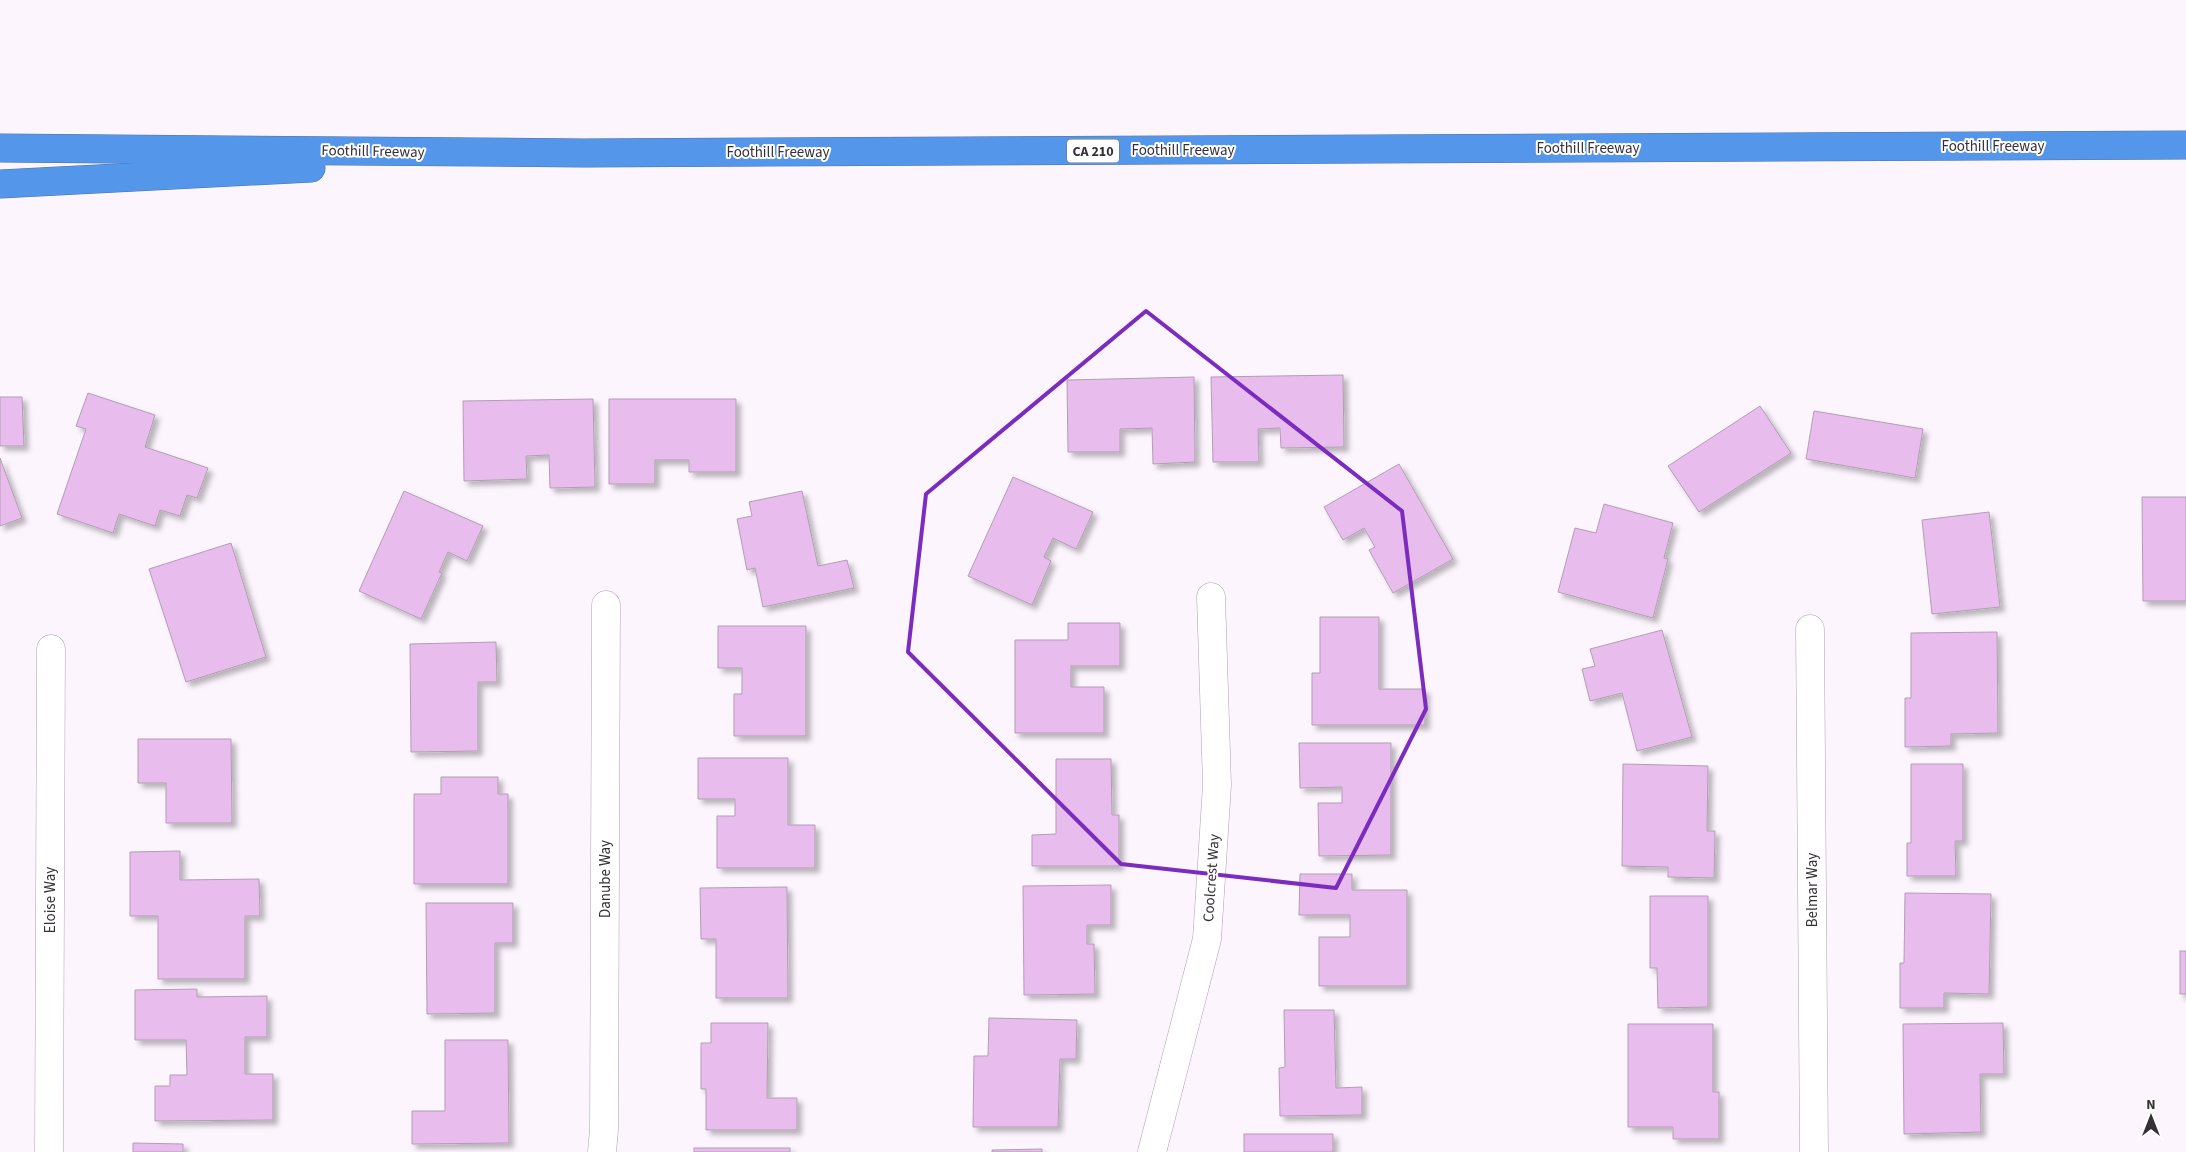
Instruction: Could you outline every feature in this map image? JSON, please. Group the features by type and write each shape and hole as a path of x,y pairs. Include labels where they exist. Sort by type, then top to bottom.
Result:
{"highway":[{"name":"Foothill Freeway","path":"0,148 584,153 2186,145"},
{"path":"0,184 584,153"}],"street":[{"name":"Coolcrest Way","path":"1152,1152 1207,939 1217,785 1211,597"},
{"name":"Danube Way","path":"602,1152 604,1129 606,605"},
{"name":"Belmar Way","path":"1810,629 1814,1152"},
{"name":"Eloise Way","path":"49,1152 52,649"}],"highlighted area":[{"path":"1146,311 1402,511 1426,709 1336,888 1121,864 908,652 926,494"}],"building":[{"path":"1343,375 1344,447 1281,448 1280,428 1258,429 1259,462 1213,462 1211,377"},
{"path":"1194,377 1195,462 1153,464 1152,428 1120,429 1120,452 1068,452 1067,380"},
{"path":"88,393 155,415 145,447 208,468 197,498 187,495 180,516 160,510 155,526 119,514 113,533 57,514 86,429 76,426"},
{"path":"0,397 22,397 24,446 0,446"},
{"path":"593,399 595,487 550,488 549,455 526,456 527,479 464,481 463,401"},
{"path":"609,399 736,399 736,472 689,472 689,460 655,460 655,484 609,484"},
{"path":"1760,406 1791,453 1699,512 1668,466"},
{"path":"1814,411 1923,429 1915,478 1806,459"},
{"path":"0,458 22,518 0,526"},
{"path":"1399,464 1453,559 1393,593 1369,550 1375,547 1364,528 1343,540 1324,507"},
{"path":"1013,477 1093,512 1076,549 1053,538 1044,557 1051,561 1032,605 968,576"},
{"path":"404,491 483,526 467,561 448,552 439,572 442,573 421,619 359,591"},
{"path":"802,491 818,566 847,560 854,588 763,607 755,568 747,570 737,519 752,516 749,502"},
{"path":"2142,497 2186,497 2186,601 2143,601"},
{"path":"1604,504 1673,523 1664,558 1668,559 1653,618 1558,592 1575,528 1596,533"},
{"path":"1989,512 2000,607 1932,614 1922,520"},
{"path":"231,543 266,657 186,682 149,569"},
{"path":"1320,617 1379,617 1379,689 1425,689 1425,725 1312,725 1312,673 1320,673"},
{"path":"1068,623 1120,623 1120,666 1071,666 1071,687 1104,687 1104,733 1015,733 1015,640 1068,640"},
{"path":"718,626 806,626 806,736 734,736 734,694 742,694 742,668 718,668"},
{"path":"1662,630 1692,737 1637,751 1622,693 1590,701 1582,669 1595,666 1590,649"},
{"path":"1997,632 1998,733 1951,734 1951,746 1905,747 1905,698 1911,698 1911,633"},
{"path":"496,642 497,682 478,682 478,751 411,752 410,644"},
{"path":"138,739 231,739 232,823 166,823 166,783 138,783"},
{"path":"1299,743 1391,743 1391,855 1319,856 1318,803 1342,803 1342,787 1300,788"},
{"path":"698,758 788,758 788,825 815,825 815,868 717,868 717,816 735,816 735,799 698,799"},
{"path":"1056,759 1111,759 1112,815 1119,815 1119,866 1032,866 1032,835 1056,834"},
{"path":"1623,764 1708,766 1707,831 1715,831 1714,878 1668,877 1668,867 1622,866"},
{"path":"1911,764 1963,764 1963,841 1955,841 1956,876 1907,876 1907,843 1911,843"},
{"path":"441,777 498,777 498,794 508,794 508,884 414,884 414,794 441,794"},
{"path":"180,851 180,880 259,879 260,916 245,916 245,979 158,979 158,916 130,916 130,852"},
{"path":"1300,874 1352,874 1352,890 1407,890 1407,986 1319,986 1319,937 1350,937 1350,915 1299,915"},
{"path":"1111,885 1111,925 1087,925 1087,944 1094,944 1095,994 1024,995 1023,886"},
{"path":"787,887 788,998 716,998 716,939 701,939 700,888"},
{"path":"1905,893 1991,894 1989,994 1944,993 1944,1008 1900,1008 1900,963 1904,963"},
{"path":"1650,896 1708,896 1708,1007 1658,1008 1657,968 1650,968"},
{"path":"426,903 513,903 513,943 495,943 495,1013 427,1014"},
{"path":"2180,951 2186,951 2186,994 2180,994"},
{"path":"197,989 197,997 267,996 267,1037 245,1037 245,1074 273,1074 273,1120 155,1121 155,1086 170,1086 170,1075 187,1075 186,1040 135,1040 135,990"},
{"path":"1284,1010 1334,1010 1336,1088 1362,1087 1362,1115 1280,1116 1279,1068 1285,1067"},
{"path":"989,1018 1077,1020 1076,1059 1060,1059 1058,1127 973,1127 974,1056 988,1056"},
{"path":"711,1023 768,1023 767,1098 797,1098 797,1130 706,1130 706,1089 701,1089 701,1043 711,1043"},
{"path":"2003,1023 2004,1074 1980,1074 1981,1132 1904,1134 1903,1024"},
{"path":"1628,1024 1713,1024 1713,1092 1719,1092 1719,1139 1673,1139 1673,1127 1628,1127"},
{"path":"445,1040 508,1040 509,1143 412,1144 412,1111 445,1111"},
{"path":"1244,1134 1333,1134 1333,1152 1244,1152"},
{"path":"133,1143 183,1144 183,1152 133,1152"},
{"path":"694,1148 790,1148 790,1152 694,1152"},
{"path":"1042,1149 1042,1152 992,1152 992,1150"}]}
